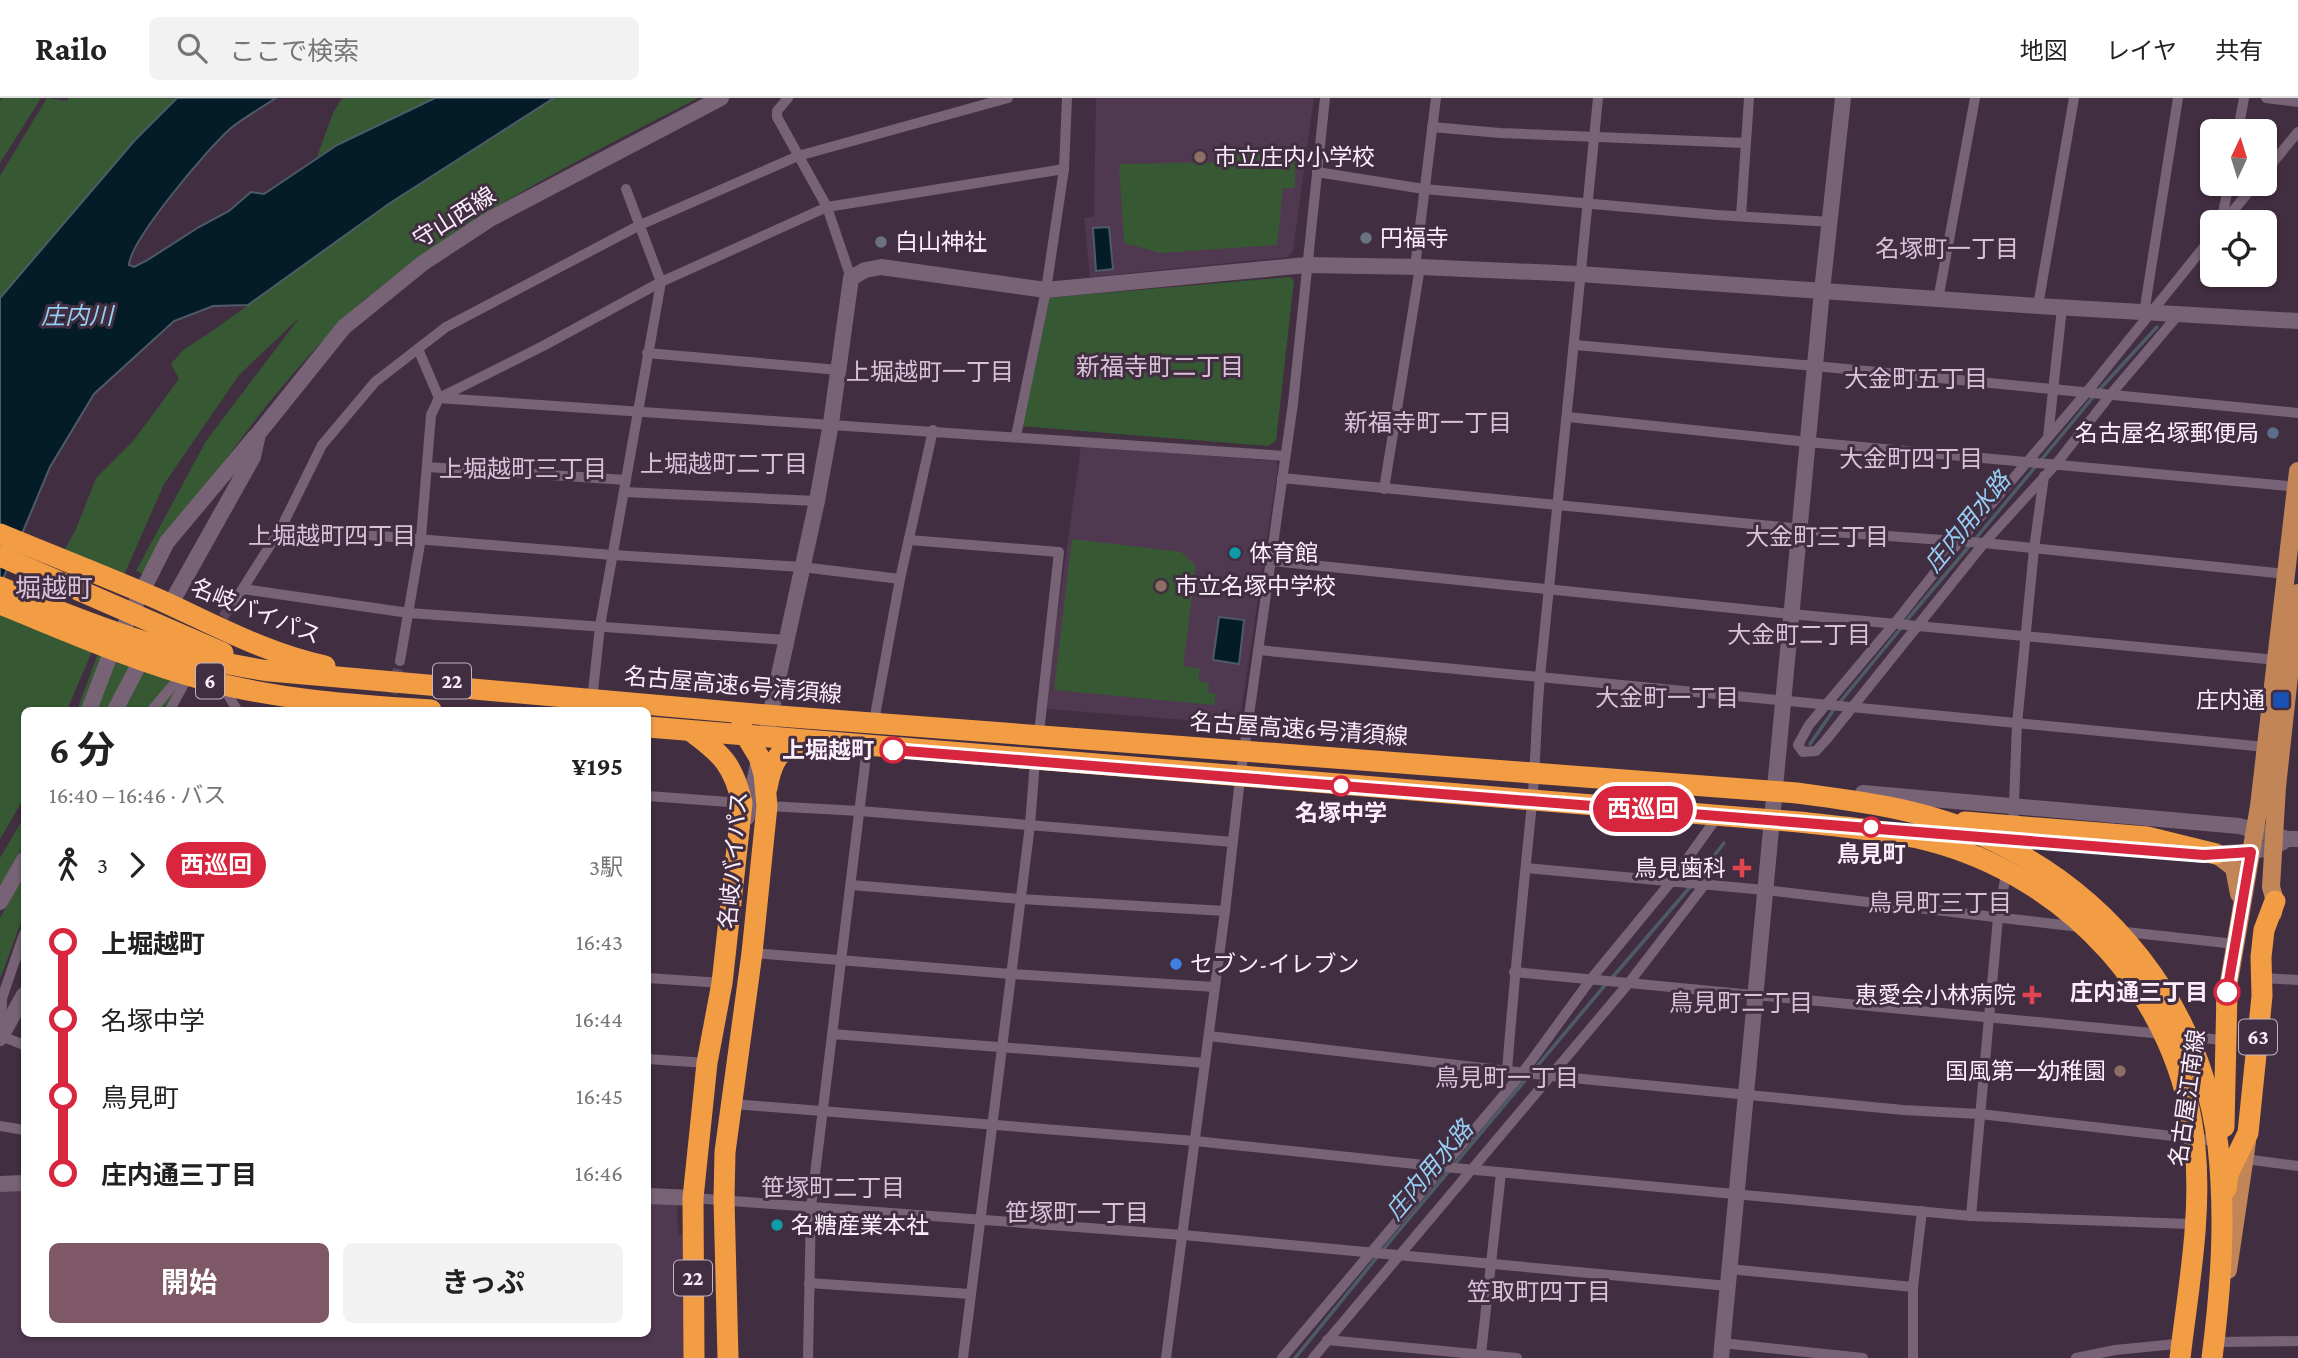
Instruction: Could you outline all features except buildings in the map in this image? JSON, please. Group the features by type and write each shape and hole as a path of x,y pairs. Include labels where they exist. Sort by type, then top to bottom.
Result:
{"highway":[{"name":"名岐バイパス","path":"0,534 305,662 376,675 592,702 684,704 714,709 766,737 770,771 752,953 725,1152 728,1358"},
{"path":"0,556 282,678 356,706"},
{"name":"名古屋高速6号清須線","path":"0,587 144,642 243,667 1797,793 1882,805 1976,833 2036,863 2097,909 2145,963 2183,1026 2202,1074 2218,1146 2222,1263 2215,1353"},
{"name":"6","path":"0,604 141,660 206,680 302,699 396,707"},
{"path":"684,704 743,720 961,742 1363,769 1611,771"},
{"path":"651,728 766,737 783,750 801,743"},
{"path":"651,728 1711,815 1863,829 1951,847 2001,868 2052,898 2084,924 2113,953 2136,984 2173,1053 2189,1104 2196,1150 2194,1241 2180,1354"},
{"name":"名岐バイパス","path":"692,732 725,759 736,778 742,803 722,983 707,1063 693,1198 694,1358"},
{"path":"1233,777 1403,779 1542,786 2147,837 2216,854"},
{"path":"2180,1354 2211,1260 2228,1174 2248,1133 2262,996 2261,957 2264,930 2275,901"},
{"path":"2202,1358 2224,1129 2227,992"}],"main road":[{"name":"名古屋江南線","path":"2180,1354 2190,1224 2208,1140 2227,992 2255,830 2297,479"},
{"name":"63","path":"2215,1353 2245,1159 2275,901 2271,887 2283,840 2298,593"},
{"path":"2216,854 2234,868 2241,908"}],"street":[{"name":"守山西線","path":"90,707 110,655 167,542 344,327 423,263 490,219 720,98"},
{"path":"734,878 817,501 852,278 827,207 777,117 777,111 788,98"},
{"path":"235,601 281,528 322,445 375,382 446,327 640,225 798,156 1008,98"},
{"path":"1016,436 1046,290 1064,169 1067,98"},
{"path":"1166,1358 1226,911 1233,842 1233,777 1246,744 1272,561 1325,98"},
{"path":"1384,489 1417,267 1436,98"},
{"path":"1507,1071 1514,972 1533,800 1540,678 1598,98"},
{"path":"1741,216 1749,98"},
{"path":"1843,98 1822,291 1721,1351 1863,1358"},
{"path":"1938,299 1975,98"},
{"path":"2038,306 2074,98"},
{"path":"2148,313 2178,98"},
{"path":"2240,119 2244,98"},
{"path":"2266,98 2298,102"},
{"path":"1432,127 1594,138 1661,138 1745,143"},
{"path":"2277,157 2298,132"},
{"path":"400,661 421,538 431,415 439,398 661,282 827,207 1064,169"},
{"path":"1317,172 1424,189 1831,222"},
{"path":"592,702 600,626 661,282 626,189"},
{"path":"2232,210 2245,196"},
{"path":"2179,314 2045,477 1984,543 1816,751 1803,752 1798,746 1802,734 1959,542 2030,462 2200,251"},
{"path":"852,278 865,270 881,267 1046,290 1307,265 1417,267 1579,274 2062,308 2298,321"},
{"path":"2048,438 2062,308"},
{"path":"1575,345 2298,413"},
{"path":"418,349 439,398"},
{"path":"647,353 839,370"},
{"path":"439,398 1285,456"},
{"path":"1568,417 2053,464 2297,479"},
{"path":"874,721 900,579 933,430"},
{"name":"守山西線","path":"164,602 253,457 258,434"},
{"path":"427,467 626,480"},
{"path":"1971,1216 1998,918 2012,838 2017,723 2025,635 2045,477"},
{"path":"1282,478 1984,543 2286,574"},
{"path":"624,492 817,501"},
{"path":"281,528 613,555 802,566 900,579"},
{"path":"909,540 1059,552 1039,733"},
{"path":"1272,561 2277,660"},
{"path":"243,589 409,613 786,640"},
{"path":"116,707 154,624"},
{"path":"1258,650 2266,747"},
{"path":"171,707 183,679 199,652"},
{"path":"155,707 183,679"},
{"path":"183,679 227,693 235,707"},
{"path":"684,704 766,737"},
{"path":"766,737 804,716 1039,733 1246,744 1535,769"},
{"path":"801,743 2204,855 2251,852 2283,840"},
{"path":"808,1358 811,1207 867,748"},
{"path":"963,1358 1030,825 1035,761"},
{"path":"1611,771 2239,826 2283,840"},
{"path":"651,796 742,803"},
{"path":"767,798 860,811 1233,842"},
{"path":"1282,1358 1523,1072 1591,979 1670,883 1711,815"},
{"path":"0,902 21,865"},
{"path":"1526,868 1765,890 2235,944"},
{"path":"1312,1358 1552,1076 1628,984 1705,884"},
{"path":"851,885 1020,900 1226,911"},
{"path":"1,1037 2,998 21,943"},
{"path":"752,953 1215,987"},
{"path":"1514,972 2221,1040"},
{"path":"651,978 722,983"},
{"path":"2264,978 2298,980"},
{"path":"1,1037 21,1000"},
{"path":"832,1034 1205,1063"},
{"path":"1209,1036 1552,1076 1903,1110 1980,1114 2208,1140"},
{"path":"1,1037 21,1044"},
{"path":"651,1059 707,1063"},
{"path":"733,1104 1195,1141 1501,1173 1971,1216 2190,1224"},
{"path":"0,1126 21,1130"},
{"path":"2245,1159 2298,1166"},
{"path":"1481,1354 1501,1173"},
{"path":"0,1184 21,1184"},
{"path":"651,1196 724,1199 1183,1235 1490,1264 1913,1287"},
{"path":"1913,1358 1913,1287 1922,1211"},
{"path":"809,1283 970,1294"},
{"path":"1327,1340 1517,1358"},
{"path":"2215,1353 2298,1341"},
{"path":"2077,1358 2115,1354 2180,1354"}],"shaded area":[{"name":"市立庄内小学校","path":"1096,98 1314,98 1293,250 1288,257 1090,277 1084,218 1094,216"},
{"name":"市立名塚中学校","path":"1081,446 1276,461 1278,466 1240,719 1235,724 1048,709 1045,705"},
{"path":"0,1190 21,1190 21,1337 651,1337 651,1202 677,1204 678,1235 683,1235 688,1358 0,1358"}],"green space":[{"path":"2,98 41,98 0,163 0,101"},
{"path":"47,98 67,101 68,98 177,98 135,140 0,298 0,176"},
{"path":"342,98 435,98 317,157 333,113"},
{"path":"554,98 698,98 505,202 431,249 360,304 325,338 269,402 143,574 136,571 206,441 300,317 239,375 164,484 124,575 65,549 96,478 134,440 179,379 171,364 183,350 390,203"},
{"path":"1285,151 1295,159 1295,188 1283,188 1277,245 1160,253 1124,243 1119,164 1225,162 1227,152"},
{"path":"1290,277 1294,280 1276,441 1268,446 1020,426 1046,298"},
{"path":"1072,539 1181,552 1196,566 1183,666 1200,669 1198,681 1209,683 1208,692 1216,694 1214,705 1054,690"},
{"path":"0,611 93,649 68,707 21,707 21,803 0,839"},
{"path":"99,651 181,675 168,707 78,707"},
{"path":"21,822 21,849 0,894 0,858"},
{"path":"21,881 21,922 0,979 0,918"}],"water":[{"name":"庄内川","path":"177,98 276,98 231,128 189,173 142,236 129,265 134,267 229,211 251,192 264,194 337,145 435,98 554,98 390,203 248,305 213,306 174,321 94,394 50,467 0,586 0,298 135,140"},
{"path":"1109,227 1113,269 1096,271 1093,228"},
{"path":"1219,617 1244,620 1239,664 1213,660"}],"waterway":[{"name":"庄内用水路","path":"2099,390 2157,327"},
{"name":"庄内用水路","path":"2041,460 2094,396"},
{"name":"庄内用水路","path":"1976,538 2036,466"},
{"name":"庄内用水路","path":"1906,621 1971,544"},
{"name":"庄内用水路","path":"1840,702 1902,627"},
{"name":"庄内用水路","path":"1810,744 1835,708"},
{"name":"庄内用水路","path":"1695,880 1724,843"},
{"name":"庄内用水路","path":"1611,979 1691,886"},
{"name":"庄内用水路","path":"1295,1358 1606,984"}],"tunnel":[{"path":"214,629 235,601"},
{"path":"389,707 400,661"}],"bus line":[{"name":"西巡回","path":"893,750 2204,855 2251,852 2227,992"}],"place":[{"name":"市立庄内小学校","path":"1200,157"},
{"name":"円福寺","path":"1366,238"},
{"name":"白山神社","path":"881,242"},
{"name":"名古屋名塚郵便局","path":"2273,433"},
{"name":"体育館","path":"1235,553"},
{"name":"市立名塚中学校","path":"1161,586"},
{"name":"庄内通","path":"2281,700"},
{"name":"上堀越町","path":"893,750"},
{"name":"名塚中学","path":"1341,786"},
{"name":"鳥見町","path":"1871,827"},
{"name":"鳥見歯科","path":"1742,868"},
{"name":"セブン-イレブン","path":"1176,964"},
{"name":"庄内通三丁目","path":"2227,992"},
{"name":"恵愛会小林病院","path":"2032,995"},
{"name":"国風第一幼稚園","path":"2120,1071"},
{"name":"名糖産業本社","path":"777,1225"}],"district":[{"name":"名塚町一丁目","path":"1947,248"},
{"name":"新福寺町二丁目","path":"1160,366"},
{"name":"上堀越町一丁目","path":"930,371"},
{"name":"大金町五丁目","path":"1916,378"},
{"name":"新福寺町一丁目","path":"1428,422"},
{"name":"大金町四丁目","path":"1911,458"},
{"name":"上堀越町二丁目","path":"724,463"},
{"name":"上堀越町三丁目","path":"523,468"},
{"name":"上堀越町四丁目","path":"332,535"},
{"name":"大金町三丁目","path":"1817,536"},
{"name":"堀越町","path":"54,588"},
{"name":"大金町二丁目","path":"1799,634"},
{"name":"大金町一丁目","path":"1667,697"},
{"name":"鳥見町三丁目","path":"1940,902"},
{"name":"鳥見町二丁目","path":"1741,1002"},
{"name":"鳥見町一丁目","path":"1507,1077"},
{"name":"笹塚町二丁目","path":"833,1187"},
{"name":"笹塚町一丁目","path":"1077,1212"},
{"name":"笠取町四丁目","path":"1539,1291"}]}
